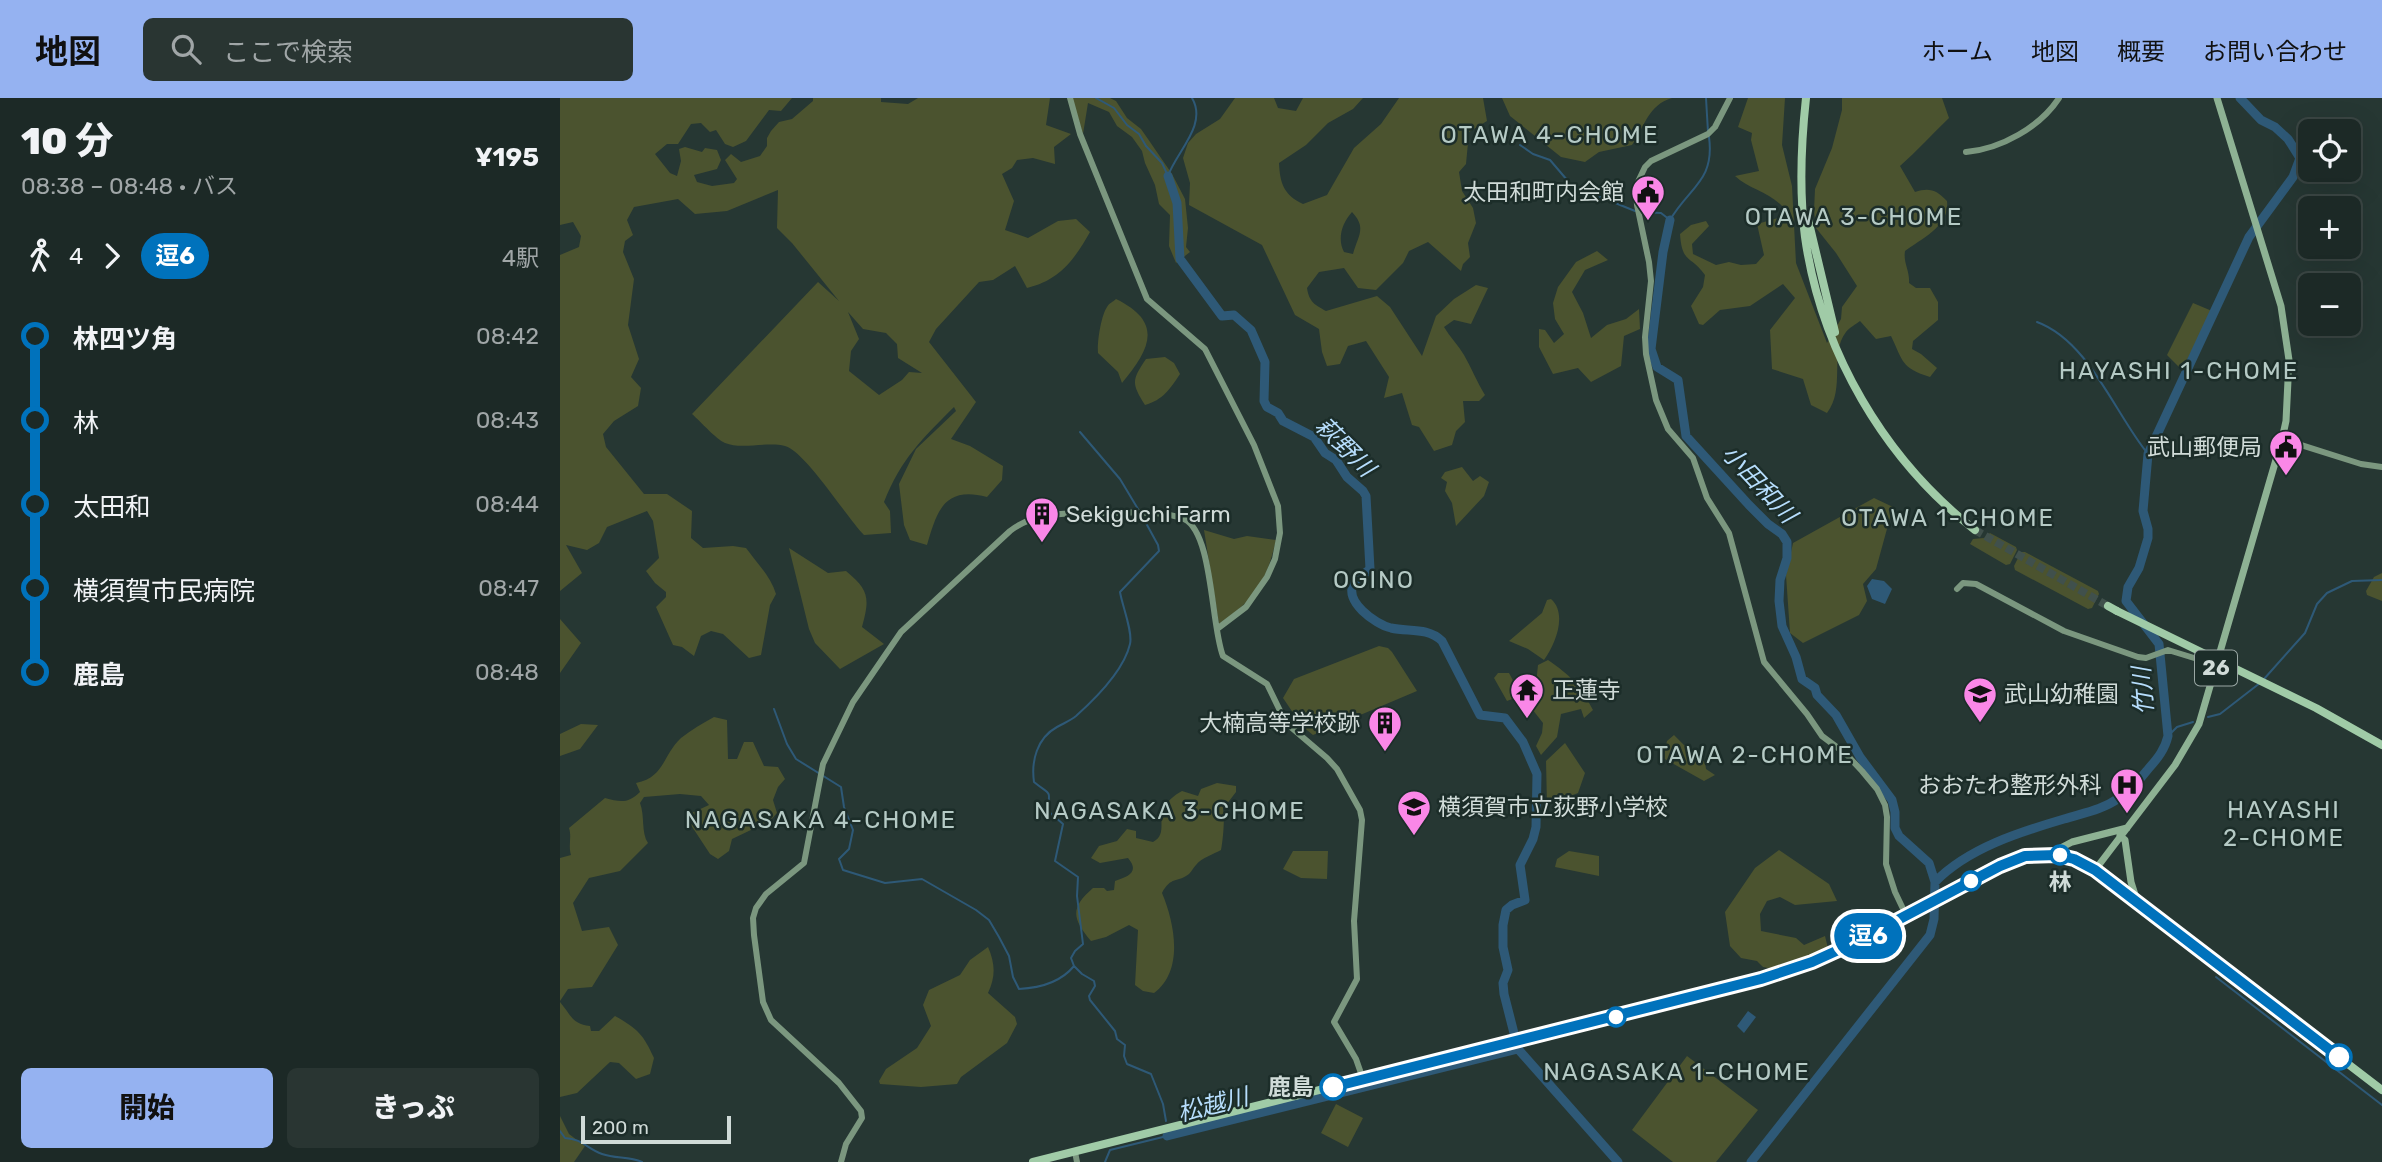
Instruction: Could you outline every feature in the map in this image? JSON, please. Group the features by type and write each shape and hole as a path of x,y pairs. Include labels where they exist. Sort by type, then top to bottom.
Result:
{"highway":[{"path":"1808,98 1801,169 1807,245 1827,325 1857,389 1880,429 1934,495 1976,528"},
{"name":"26","path":"2109,605 2344,720 2382,743"},
{"path":"1033,1162 1761,979 1831,953 2015,859 2031,854 2074,859 2095,870 2382,1090"}],"main road":[{"name":"26","path":"2095,870 2187,747 2199,724 2286,421 2287,344 2281,306 2217,98"},
{"path":"2049,854 2073,842 2127,828"},
{"path":"2120,836 2125,840 2131,882 2137,901"}],"street":[{"path":"1070,98 1077,127 1147,299 1205,349 1254,445 1278,506 1280,533 1275,559 1267,577 1247,607 1217,629"},
{"path":"1730,98 1715,127 1708,134 1651,161 1639,177 1635,194 1651,281 1645,337 1647,363 1660,415 1671,434 1693,458 1707,498 1728,533 1764,662 1822,736 1862,771 1877,789 1885,805 1888,817 1886,864 1906,915"},
{"path":"1966,152 2007,142 2044,116 2059,98"},
{"path":"2283,439 2361,464 2382,467"},
{"path":"841,1162 846,1144 862,1118 861,1111 839,1083 779,1028 766,1012 753,918 756,908 766,894 804,863 818,784 830,747 853,702 895,639 1018,525 1043,516 1136,513 1178,517 1188,521 1202,543 1223,656 1267,684 1290,728 1333,763 1360,810 1361,834 1354,920 1357,979 1334,1022 1356,1059 1363,1079"},
{"path":"1957,589 1963,583 1971,582 2064,631 2138,657 2146,658 2164,651 2182,653 2217,665"},
{"path":"1075,1153 1077,1162"}],"green space":[{"path":"560,98 792,98 781,111 769,110 746,141 733,147 725,144 716,130 710,132 701,123 691,124 678,144 667,144 655,154 670,173 677,176 681,161 679,149 685,147 702,152 705,148 717,150 721,160 717,169 694,175 697,182 712,186 734,183 737,179 725,160 731,154 741,162 760,156 767,146 767,138 779,122 792,119 813,101 813,98 881,98 881,102 908,104 918,98 1050,98 1046,125 1071,134 1054,147 1055,164 1033,158 1017,160 1012,168 1002,174 1014,201 1005,230 1028,238 1058,221 1076,219 1090,232 1065,267 1049,280 1027,288 1015,266 993,280 979,282 936,329 929,342 976,402 951,439 970,446 1003,466 1002,480 987,497 961,495 945,504 939,512 927,545 910,540 904,525 899,484 916,449 956,411 954,407 913,450 891,487 884,502 890,511 891,533 864,535 814,472 793,451 778,445 739,446 725,443 692,414 818,282 839,301 777,228 778,190 727,211 695,214 678,199 634,207 627,220 633,235 625,241 623,252 634,279 628,325 639,359 631,377 641,388 638,406 614,421 603,434 606,447 644,494 667,494 692,511 691,538 703,548 746,548 767,576 776,594 770,605 761,655 749,658 723,634 711,631 701,636 694,656 682,647 673,645 656,607 666,597 666,592 646,571 659,558 653,521 647,511 607,527 599,543 587,550 566,545 582,573 560,591 560,255 579,247 581,236 573,222 560,225","holes":["848,312 863,329 886,333 897,344 898,358 922,373 909,372 879,395 849,371 851,351 859,339"]},
{"path":"1072,98 1110,98 1116,101 1127,118 1141,129 1172,174 1185,199 1188,228 1186,247 1190,252 1176,263 1169,246 1170,215 1159,204 1142,151 1132,137 1117,126 1109,112 1088,103 1083,134"},
{"path":"1235,98 1274,98 1278,108 1296,111 1303,98 1363,98 1353,109 1328,123 1306,145 1279,163 1284,188 1291,197 1303,204 1327,195 1354,148 1381,124 1399,98 1483,98 1487,121 1469,132 1466,164 1459,172 1462,191 1473,208 1476,223 1468,243 1470,257 1463,264 1461,271 1428,242 1409,251 1403,263 1376,290 1358,288 1344,268 1319,272 1307,288 1313,302 1326,311 1377,296 1390,307 1422,356 1436,316 1454,299 1476,285 1488,288 1471,324 1454,320 1444,327 1464,355 1485,395 1479,401 1463,401 1465,422 1456,431 1452,445 1434,451 1419,427 1412,425 1402,393 1384,398 1389,377 1366,341 1348,346 1340,364 1327,366 1319,329 1295,315 1262,245 1189,205 1190,183 1183,158 1188,143 1196,134 1220,119","holes":["1352,212 1357,218 1360,232 1353,254 1344,252 1341,242 1343,226"]},
{"path":"1502,98 1672,98 1652,111 1632,145 1599,152 1585,162 1561,157 1510,116"},
{"path":"1748,98 1785,98 1782,145 1792,186 1796,263 1827,343 1841,319 1842,307 1857,286 1816,228 1814,211 1815,189 1832,148 1842,110 1842,98 1942,98 1949,118 1900,166 1915,192 1932,190 1947,201 1947,210 1940,224 1905,251 1909,283 1916,288 1930,288 1938,302 1938,320 1913,341 1912,349 1937,368 1930,377 1908,367 1891,336 1876,339 1860,321 1847,331 1841,341 1836,393 1827,413 1811,405 1803,379 1772,369 1770,330 1795,298 1783,284 1750,306 1720,310 1703,325 1699,324 1691,306 1703,287 1705,275 1685,255 1680,234 1691,225 1706,221 1709,226 1692,244 1693,254 1716,265 1729,262 1741,265 1756,264 1764,255 1757,224 1778,218 1783,207 1735,176 1759,171 1751,140 1752,133 1738,127"},
{"path":"1597,251 1608,260 1585,270 1572,292 1583,313 1591,338 1607,325 1626,319 1639,309 1640,329 1624,336 1621,366 1591,382 1578,368 1553,374 1539,347 1539,329 1545,330 1554,343 1564,334 1555,319 1553,303 1558,287 1576,262"},
{"path":"1116,299 1141,318 1147,327 1148,338 1139,359 1122,383 1118,372 1098,353 1103,316 1108,306"},
{"path":"2193,303 2212,311 2182,370 2167,355"},
{"path":"1165,357 1174,363 1180,374 1161,397 1145,405 1135,386 1138,372 1146,359"},
{"path":"1462,467 1473,481 1480,476 1489,482 1484,496 1456,526 1452,503 1445,491 1447,482 1441,478 1445,472"},
{"path":"1874,498 1893,507 1876,569 1863,584 1867,601 1859,615 1803,643 1790,633 1786,575 1793,543"},
{"path":"1204,530 1234,539 1247,536 1276,540 1268,568 1257,589 1242,606 1219,624"},
{"path":"1990,533 2016,547 2010,564 2006,565 1970,544 1973,539 1984,538"},
{"path":"789,548 828,573 846,571 854,578 866,595 862,627 884,644 840,669 815,643 809,629"},
{"path":"2021,552 2098,591 2092,608 2088,609 2015,570 2014,566"},
{"path":"2382,573 2382,601 2367,595 2366,591 2374,577"},
{"path":"1551,599 1559,613 1558,630 1544,660 1509,641 1542,613 1547,600"},
{"path":"560,619 581,643 560,673"},
{"path":"1379,646 1392,652 1417,691 1313,735 1302,726 1283,698 1294,679"},
{"path":"1548,660 1574,681 1593,710 1584,718 1581,709 1561,714 1557,737 1541,755 1536,746 1543,723 1525,700 1517,697 1507,701 1494,678 1498,673 1509,673 1517,688 1528,689 1536,684 1538,665"},
{"path":"714,717 727,720 728,759 737,759 744,742 753,742 764,766 778,767 785,779 778,787 773,800 777,813 770,821 732,839 729,851 718,859 710,854 685,816 709,805 701,796 680,794 644,797 640,803 648,843 620,871 589,878 573,903 582,931 609,927 618,945 592,987 568,989 560,1001 560,858 571,855 569,828 605,798 624,801 636,796 640,792 636,783 653,776 681,738"},
{"path":"581,724 598,725 580,749 560,756 560,734"},
{"path":"1674,735 1701,755 1706,769 1715,775 1704,781 1663,758 1667,741"},
{"path":"1565,743 1585,773 1578,793 1547,805 1546,761"},
{"path":"1217,783 1236,786 1236,792 1223,809 1221,850 1201,860 1189,874 1171,882 1162,893 1173,932 1173,960 1163,984 1154,993 1143,991 1135,985 1138,930 1129,925 1106,937 1091,941 1080,926 1076,913 1080,901 1093,888 1114,890 1115,881 1131,873 1133,867 1128,858 1100,863 1091,858 1099,846 1117,841 1127,829 1136,831 1136,838 1153,842 1159,837 1162,813 1171,798 1182,791 1198,796 1201,789"},
{"path":"1779,850 1829,884 1837,901 1795,905 1780,897 1767,901 1760,914 1761,931 1796,938 1804,945 1825,936 1828,948 1773,969 1763,967 1757,961 1741,958 1730,946 1725,912 1755,868"},
{"path":"1293,851 1328,851 1327,879 1301,878 1283,869"},
{"path":"1569,851 1599,856 1599,876 1555,867 1557,859"},
{"path":"988,947 994,970 988,993 1015,1017 1017,1024 1007,1043 961,1077 957,1084 921,1087 880,1084 886,1069 917,1048 931,1026 923,1005 929,990 960,975 970,960"},
{"path":"560,1002 572,1018 590,1026 591,1031 599,1031 615,1016 635,1029 654,1058 650,1074 636,1079 619,1063 610,1062 577,1093 560,1097"},
{"path":"1687,1056 1758,1110 1716,1162 1673,1162 1632,1130"},
{"path":"1336,1104 1363,1118 1348,1147 1321,1133"},
{"path":"560,1116 569,1134 585,1146 574,1162 560,1162"}],"water":[{"path":"1872,579 1884,581 1892,589 1885,604 1872,599 1867,586"},
{"path":"1748,1011 1756,1017 1744,1033 1737,1026"}],"waterway":[{"path":"1096,98 1114,108 1127,125 1139,134 1162,163 1168,176"},
{"path":"1168,176 1194,128 1196,108 1192,98"},
{"name":"小田和川","path":"1706,98 1708,132"},
{"name":"竹川","path":"1935,882 1963,860 1995,843 2113,802 2135,784 2165,745 2168,736 2159,644 2126,601 2128,587 2139,568 2148,538 2143,511 2148,454 2249,237 2293,177 2300,158 2288,139 2275,127 2261,120 2240,98"},
{"name":"小田和川","path":"1640,212 1661,213 1670,220 1704,174 1710,152 1709,137"},
{"path":"1520,145 1533,154 1550,160 1579,194 1593,194 1635,211"},
{"name":"萩野川","path":"1168,176 1177,203 1180,259 1222,316 1234,315 1251,330 1265,362 1264,401 1267,407 1278,413 1283,421 1314,437 1325,453 1336,460 1347,477 1366,496 1370,569 1354,583 1352,590 1357,604 1369,617 1384,626 1424,632 1442,641 1480,715 1505,718 1523,742 1537,774 1536,827 1520,865 1525,900 1506,910 1503,925 1503,947 1508,970 1503,983 1504,994 1518,1049"},
{"name":"小田和川","path":"1670,220 1663,252 1651,349 1657,367 1678,380 1686,436 1787,542 1787,558 1780,580 1779,601 1782,626 1796,657 1802,679 1815,688 1817,695 1836,715 1860,757 1892,800 1895,828 1899,836 1929,863 1935,882 1934,919 1930,935 1751,1162"},
{"path":"2037,322 2055,331 2072,345 2100,380 2148,454"},
{"path":"1080,432 1120,479 1138,509"},
{"path":"1074,966 1071,958 1083,944 1077,896 1078,877 1055,861 1063,824 1048,811 1049,795 1034,782 1035,758 1045,737 1074,718 1092,701 1115,674 1127,654 1130,633 1120,592 1159,551 1141,514"},
{"path":"2264,679 2305,633 2317,604 2327,593 2352,581 2382,580"},
{"path":"2208,717 2220,714 2260,683"},
{"path":"774,709 787,744 796,759 841,787 844,807 853,830 849,849 839,859 843,870 885,883 922,879 976,910 989,920 999,937 1009,956 1013,977 1019,989 1049,983 1069,972 1074,966 1094,981 1090,1000 1115,1031 1117,1039 1125,1045 1124,1056 1127,1064 1151,1074 1163,1104 1166,1121"},
{"path":"2168,736 2177,727 2193,722"},
{"path":"2216,977 2382,1105"},
{"name":"松越川","path":"1167,1136 1518,1049 1618,1162"},
{"name":"松越川","path":"560,1131 565,1138 576,1140 602,1154 642,1162"},
{"name":"松越川","path":"1105,1162 1110,1150 1167,1136 1167,1133"}],"tunnel":[{"path":"1975,530 2108,606"}],"bus line":[{"name":"逗6","path":"1333,1087 1634,1013 1761,979 1812,962 1856,942 2000,866 2031,854 2057,855 2086,864 2339,1057"}],"place":[{"name":"太田和町内会館","path":"1648,222"},
{"name":"武山郵便局","path":"2286,477"},
{"name":"Sekiguchi Farm","path":"1042,544"},
{"name":"正蓮寺","path":"1527,720"},
{"name":"武山幼稚園","path":"1980,724"},
{"name":"大楠高等学校跡","path":"1385,753"},
{"name":"おおたわ整形外科","path":"2127,815"},
{"name":"横須賀市立荻野小学校","path":"1414,837"},
{"name":"林","path":"2060,855"},
{"name":"鹿島","path":"1333,1087"}],"district":[{"name":"OTAWA 4-CHOME","path":"1550,135"},
{"name":"OTAWA 3-CHOME","path":"1854,217"},
{"name":"HAYASHI 1-CHOME","path":"2179,371"},
{"name":"OTAWA 1-CHOME","path":"1948,518"},
{"name":"OGINO","path":"1374,580"},
{"name":"OTAWA 2-CHOME","path":"1745,755"},
{"name":"NAGASAKA 3-CHOME","path":"1170,811"},
{"name":"NAGASAKA 4-CHOME","path":"821,820"},
{"name":"HAYASHI 2-CHOME","path":"2284,824"},
{"name":"NAGASAKA 1-CHOME","path":"1677,1072"}]}
